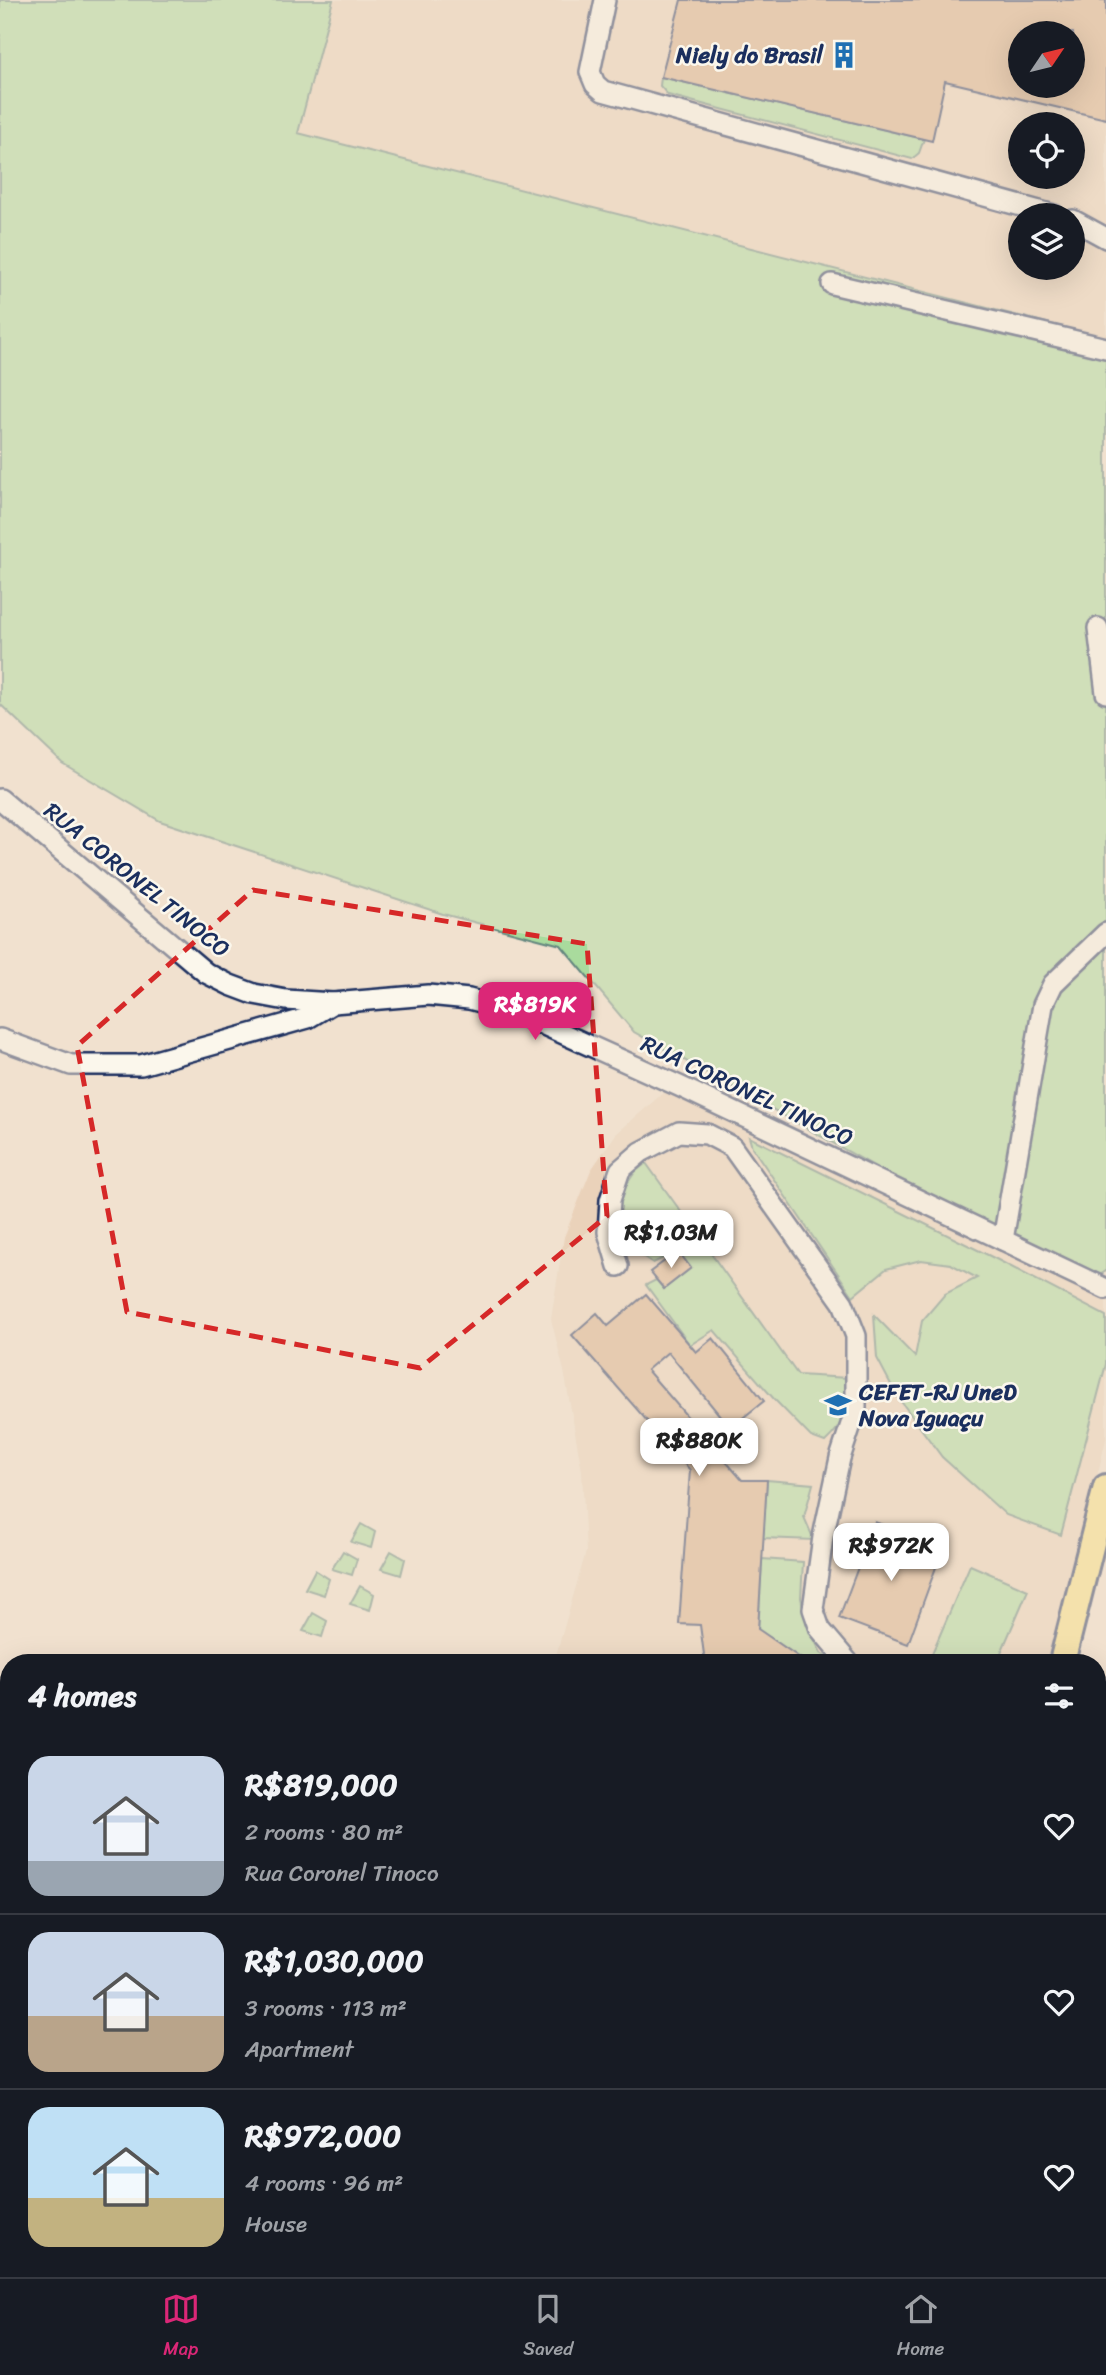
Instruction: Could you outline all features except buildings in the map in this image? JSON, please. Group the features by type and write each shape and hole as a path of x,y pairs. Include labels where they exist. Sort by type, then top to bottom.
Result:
{"main road":[{"path":"1065,1654 1097,1563 1106,1487"}],"street":[{"path":"605,0 590,72 595,84 603,91 1010,203"},
{"path":"1085,226 1106,237"},
{"path":"832,284 1106,348"},
{"path":"1098,628 1106,693"},
{"name":"RUA CORONEL TINOCO","path":"0,799 206,973 230,985 254,994 286,1000 333,1003 428,995 469,999 511,1010 667,1080 1106,1289"},
{"path":"1003,1240 1043,1004 1053,984 1106,933"},
{"path":"0,1039 71,1065 141,1065 308,1018 333,1003"},
{"path":"618,1266 608,1232 610,1200 620,1170 641,1152 679,1132 707,1134 732,1147 843,1303 856,1336 856,1409 841,1458 824,1537 813,1609 820,1629 841,1654"}],"highlighted area":[{"path":"253,890 587,944 607,1216 420,1368 127,1312 77,1046"}],"shaded area":[{"path":"333,0 1106,0 1106,338 297,133"},
{"name":"CEFET-RJ UneD Nova Iguaçu","path":"678,1080 1106,1291 1106,1439 1055,1654 556,1654 586,1552 582,1471 564,1371 551,1319 564,1237 591,1170 616,1134"}],"green space":[{"path":"0,0 333,0 298,133 1106,338 1106,1271 1098,1276 910,1186 634,1032 561,945 443,914 160,821 62,763 0,704"},
{"path":"661,77 924,139 919,153 912,159 668,95 660,86"},
{"path":"749,1137 1106,1316 1106,1364 1061,1535 1006,1515 942,1457 897,1396 877,1358 874,1315 915,1357 922,1321 945,1294 977,1278 951,1264 921,1260 886,1269 853,1296 752,1147"},
{"path":"646,1163 798,1375 848,1378 845,1413 838,1427 825,1442 811,1437 714,1330 690,1345 646,1285 656,1280 664,1289 691,1268 678,1251 653,1263 641,1255 621,1230 618,1197 635,1172"},
{"path":"767,1480 813,1484 804,1517 814,1540 763,1538"},
{"path":"361,1524 375,1532 371,1548 351,1542"},
{"path":"343,1551 357,1559 352,1575 332,1569"},
{"path":"391,1551 405,1559 401,1575 381,1569"},
{"path":"762,1559 803,1562 801,1598 807,1625 822,1654 794,1654 758,1633"},
{"path":"970,1565 1028,1590 1000,1654 932,1654"},
{"path":"315,1570 329,1579 324,1595 305,1589"},
{"path":"360,1586 374,1594 370,1610 350,1604"},
{"path":"313,1613 327,1621 322,1637 303,1631"}],"place":[{"name":"Niely do Brasil","path":"844,55"},
{"name":"CEFET-RJ UneD Nova Iguaçu","path":"838,1405"}]}
